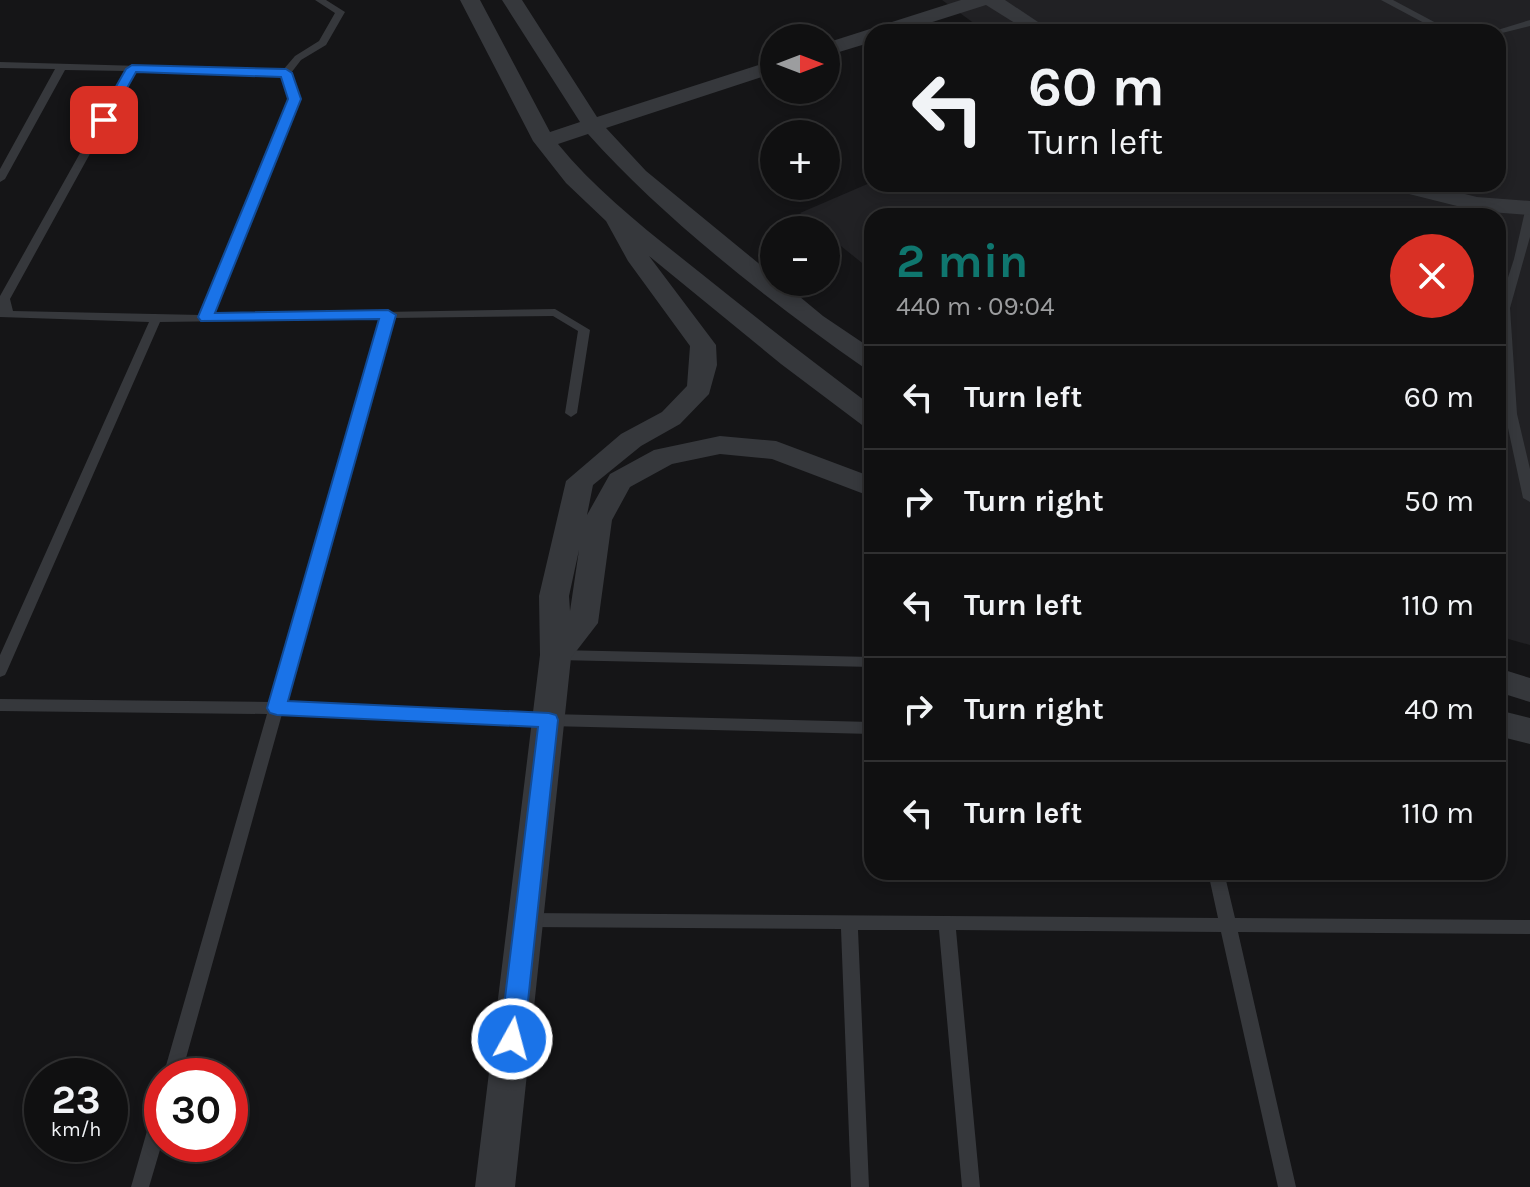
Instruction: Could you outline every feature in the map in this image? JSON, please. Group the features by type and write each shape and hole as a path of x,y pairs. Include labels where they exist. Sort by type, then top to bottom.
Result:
{"street":[{"path":"470,0 544,141 574,178 616,217 790,358 864,413"},
{"path":"512,0 592,125 650,186 814,321 864,355"},
{"path":"906,24 981,0"},
{"path":"992,0 1030,24"},
{"path":"840,45 864,38"},
{"path":"544,141 760,71"},
{"path":"1429,192 1477,204 1530,209"},
{"path":"495,1187 556,655 554,596 580,481 631,440 671,418 700,388 704,365 703,345 640,261 616,217"},
{"path":"556,655 583,623 598,520 620,481 664,456 720,445 776,450 864,485"},
{"path":"1506,682 1530,690"},
{"path":"1506,725 1530,731"}],"lane":[{"path":"286,73 298,58 323,43 340,12 320,0"},
{"path":"1386,0 1432,24"},
{"path":"1506,29 1530,23"},
{"path":"0,65 286,73"},
{"path":"0,179 62,66"},
{"path":"132,69 2,298 4,313 156,319 555,312 584,330 571,413"},
{"path":"206,317 294,99 286,73"},
{"path":"1506,303 1526,250 1530,209"},
{"path":"177,1058 388,315"},
{"path":"0,671 156,319"},
{"path":"1506,338 1511,414 1530,498"},
{"path":"556,655 864,662"},
{"path":"0,705 277,708 549,720 864,728"},
{"path":"1218,880 1287,1187"},
{"path":"525,920 1530,927"},
{"path":"849,922 860,1187"},
{"path":"947,923 971,1187"},
{"path":"140,1187 147,1162"}],"shaded area":[{"path":"942,0 1530,0 1530,645 1506,638 1506,208 864,208 864,265 840,245 840,216 804,216 800,213 830,200 840,200 840,196 864,185 864,192 1506,192 1506,24 975,24"}],"route":[{"path":"104,120 132,69 286,73 294,99 206,317 388,315 277,708 549,720 512,1039"}]}
